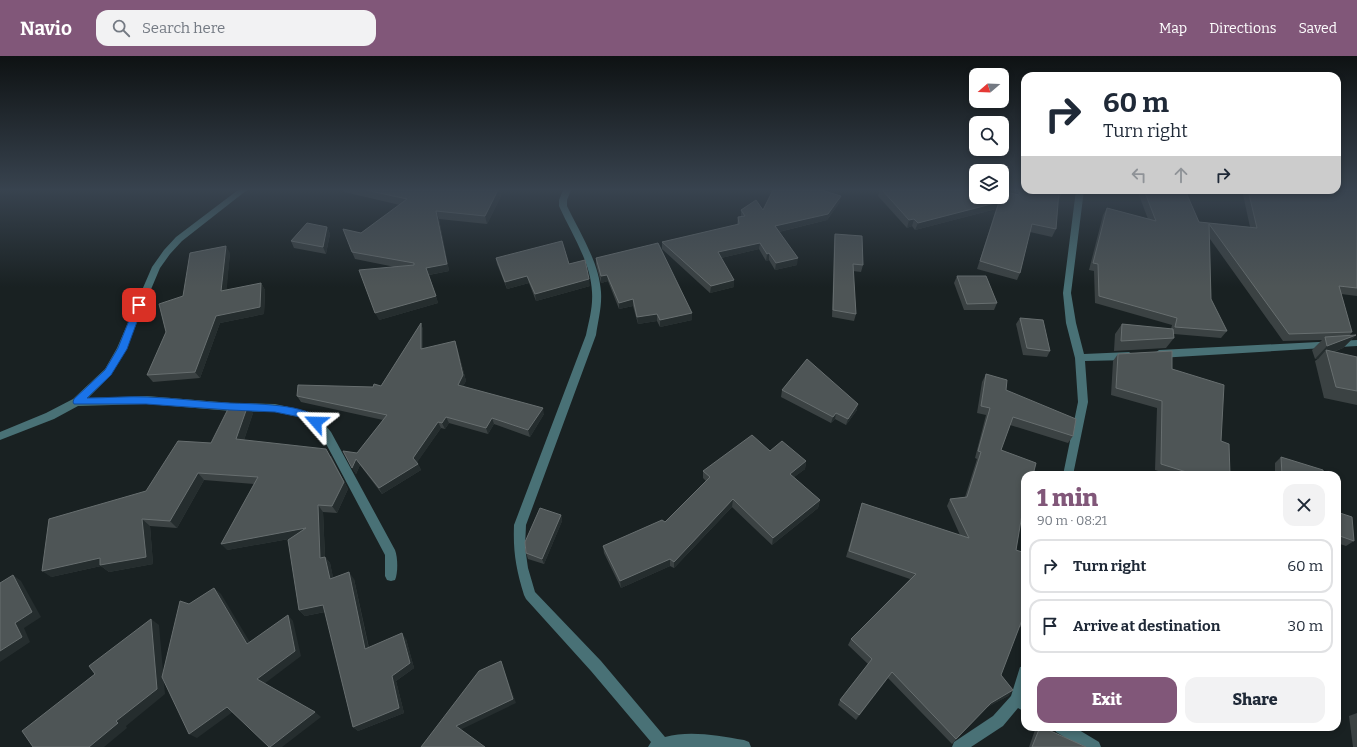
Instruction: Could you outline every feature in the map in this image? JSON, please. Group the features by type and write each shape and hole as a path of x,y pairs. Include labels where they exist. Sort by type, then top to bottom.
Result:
{"street":[{"path":"0,436 50,416 77,402 108,372 122,349 156,267 166,252 179,239 201,222"},
{"path":"570,222 592,270 596,285 596,307 591,335 520,525 519,547 522,568 530,595 596,666 658,745 690,739 744,747"},
{"path":"1069,471 1083,402 1080,358 1071,323 1067,293 1076,222"},
{"path":"1151,355 1357,344"},
{"path":"1080,358 1135,356"},
{"path":"77,402 146,400 230,407 275,408 302,414 316,422 327,435 391,554 391,576"},
{"path":"959,747 998,721 1020,702"},
{"path":"1068,731 1094,747"}],"building":[{"path":"376,222 438,222 447,264 426,268 436,296 375,313 359,270 414,265 414,263 352,252 343,229 361,233"},
{"path":"739,222 792,222 775,226 798,258 776,263 769,253 767,254 760,243 718,252 734,280 711,286 662,242 739,224"},
{"path":"992,222 1057,222 1056,229 1032,224 1020,273 980,261"},
{"path":"1103,222 1201,222 1257,228 1256,222 1357,222 1357,288 1339,286 1352,332 1289,334 1209,224 1211,299 1227,331 1175,327 1177,318 1099,296 1098,264 1093,263"},
{"path":"307,223 327,227 323,247 291,241"},
{"path":"835,234 862,236 863,265 853,264 856,314 833,310"},
{"path":"562,241 569,264 585,260 589,279 535,294 527,276 505,282 496,258"},
{"path":"658,243 692,313 660,320 657,314 637,317 633,299 619,303 607,275 601,276 596,258"},
{"path":"226,246 221,291 261,283 260,307 216,316 195,372 147,375 166,332 159,304 183,296 190,253"},
{"path":"957,276 986,276 997,303 967,304"},
{"path":"1020,318 1043,320 1050,351 1027,348"},
{"path":"421,323 421,349 455,341 463,375 458,385 543,408 528,430 492,418 486,428 446,417 442,423 438,422 413,458 418,464 379,488 356,459 352,468 343,451 357,453 387,415 297,396 298,385 373,387 374,384 381,386"},
{"path":"1122,324 1173,329 1174,338 1121,341"},
{"path":"1356,335 1327,346 1325,337"},
{"path":"1326,350 1357,357 1357,391 1336,387"},
{"path":"1172,351 1172,369 1224,385 1221,441 1229,444 1230,471 1183,471 1161,464 1162,401 1116,388 1118,354"},
{"path":"807,359 858,404 848,419 836,413 833,417 782,390"},
{"path":"986,374 1007,380 1006,390 1076,419 1073,436 1013,417 1001,450 1036,463 1034,471 1021,471 1021,521 1016,550 1021,552 1021,623 1001,675 1013,690 991,703 956,739 892,672 859,715 840,700 872,659 851,639 916,574 849,551 862,503 969,538 950,499 967,497 981,452 978,451 990,408 981,406"},
{"path":"230,405 248,405 236,439 326,449 344,482 332,506 318,505 320,558 325,557 330,579 349,572 365,649 402,633 410,663 392,676 399,708 353,727 323,605 299,610 288,540 306,528 221,544 258,477 198,473 170,521 142,519 146,557 100,565 100,558 42,571 49,519 146,491 178,441 211,443"},
{"path":"752,435 770,451 782,441 806,461 790,474 820,500 773,538 733,499 674,562 670,559 620,581 603,546 662,520 665,522 710,477 703,471"},
{"path":"1281,457 1323,471 1282,471"},
{"path":"540,508 561,515 542,559 526,553 525,542"},
{"path":"1341,513 1352,517 1354,541 1341,536"},
{"path":"13,575 32,612 15,623 22,637 0,651 0,583"},
{"path":"214,588 247,644 288,615 295,651 257,679 315,712 270,747 227,707 189,734 162,677 180,601 189,604"},
{"path":"151,619 157,689 116,721 118,723 89,747 33,747 22,731 95,674 89,666"},
{"path":"501,661 513,699 456,726 485,747 421,747 479,671"},
{"path":"1038,731 1051,731 1086,747 1032,747"}],"route":[{"path":"139,305 122,349 108,372 77,402 146,400 230,407 275,408 302,414 316,422"}]}
